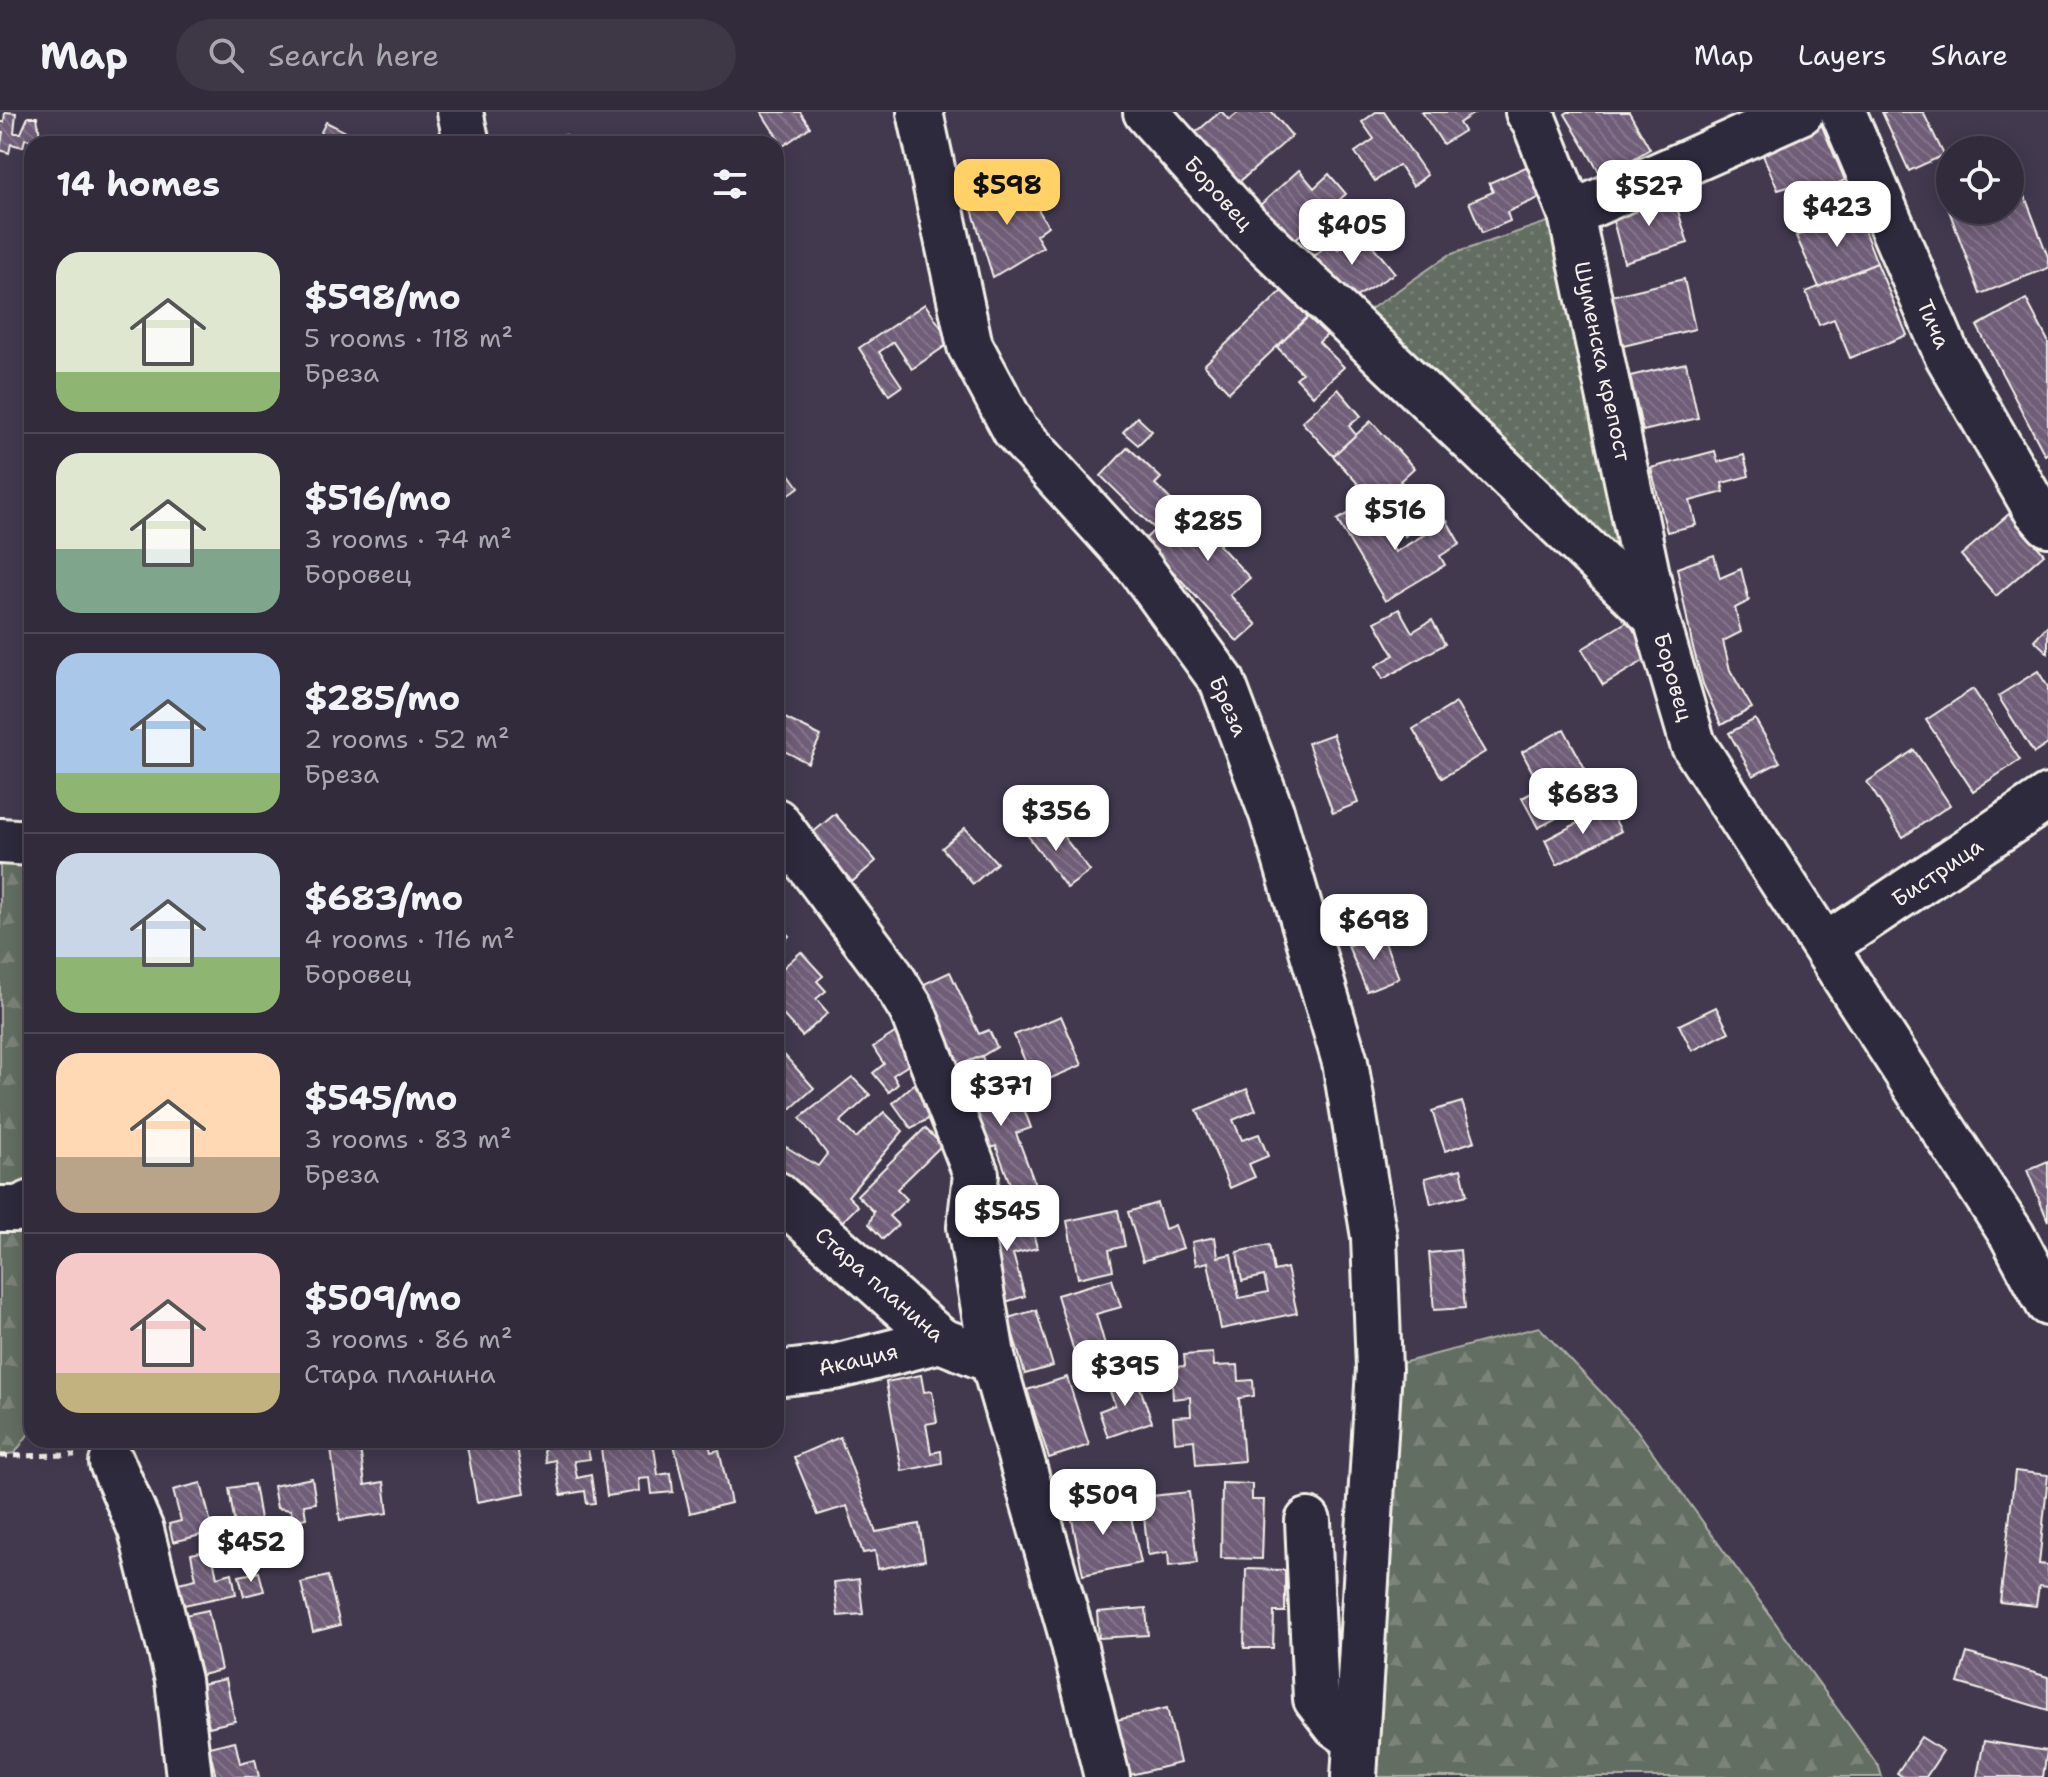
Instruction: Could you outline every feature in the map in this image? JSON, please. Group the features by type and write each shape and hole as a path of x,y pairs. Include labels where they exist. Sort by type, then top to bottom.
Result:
{"street":[{"path":"460,112 465,136"},
{"name":"Бреза","path":"920,112 970,346 1015,430 1140,568 1222,681 1272,814 1345,1062 1374,1237 1379,1369 1355,1758"},
{"name":"Боровец","path":"1146,112 1245,223 1656,617 1693,744 2012,1235 2048,1303"},
{"name":"Шуменска крепост","path":"1528,112 1571,214 1656,617"},
{"path":"1571,214 1801,112"},
{"name":"Тича","path":"1843,112 1946,353 2036,510 2048,524"},
{"name":"Бистрица","path":"1825,946 2048,797"},
{"path":"784,832 888,971 912,1010 976,1174 970,1227 993,1361 1073,1640 1107,1777"},
{"path":"0,841 24,842"},
{"name":"Стара планина","path":"784,1201 940,1340 993,1361"},
{"path":"0,1209 24,1206"},
{"name":"Акация","path":"784,1373 835,1367 940,1340"},
{"path":"112,1463 141,1530 167,1635 178,1680 189,1777"},
{"path":"1308,1521 1316,1699 1355,1758"}],"path":[{"path":"0,1456 88,1454 112,1463"}],"green space":[{"path":"1571,214 1650,580 1349,324 1449,255"},
{"path":"0,841 24,842 24,1440 15,1453 0,1455"},
{"path":"1539,1327 1636,1429 1879,1767 1882,1777 1354,1777 1379,1369"}],"building":[{"path":"5,112 16,113 14,133 21,133 28,117 37,117 40,136 24,136 23,147 11,144 9,153 0,150 3,132 0,132 0,122 4,122"},
{"path":"761,112 800,112 810,127 784,145 784,136 777,136"},
{"path":"1220,112 1229,120 1239,112 1272,112 1292,136 1238,183 1195,133"},
{"path":"1376,112 1384,112 1427,175 1413,186 1399,165 1375,181 1355,152 1374,139 1362,122"},
{"path":"1422,112 1476,112 1459,123 1464,131 1443,144"},
{"path":"1629,112 1650,149 1602,177 1565,114"},
{"path":"1882,112 1923,112 1936,139 1936,159 1909,171"},
{"path":"1819,119 1845,180 1795,203 1788,187 1778,190 1759,146"},
{"path":"326,122 353,136 319,136"},
{"path":"1528,166 1541,197 1507,212 1510,221 1482,233 1469,202 1493,192 1489,183"},
{"path":"1299,170 1314,188 1329,174 1346,194 1291,243 1259,206"},
{"path":"1007,181 1021,205 1032,199 1048,226 1036,235 1043,247 993,277 970,203"},
{"path":"2024,194 2048,257 2048,268 1980,294 1954,224 2024,224"},
{"path":"1673,195 1688,243 1624,262 1611,213"},
{"path":"1856,210 1877,263 1819,287 1796,236"},
{"path":"1363,234 1395,273 1348,302 1309,261 1330,242 1338,249"},
{"path":"1877,263 1907,335 1850,358 1834,319 1819,325 1806,292"},
{"path":"1684,279 1695,329 1623,346 1611,296"},
{"path":"1283,290 1308,317 1229,392 1204,365"},
{"path":"2026,299 2048,341 2048,453 2045,455 1977,326"},
{"path":"925,304 951,342 912,369 894,342 879,352 902,386 889,395 859,348"},
{"path":"1308,317 1327,335 1319,342 1344,367 1313,396 1296,378 1302,373 1277,347"},
{"path":"1686,363 1698,418 1643,431 1630,376"},
{"path":"1338,389 1361,416 1349,426 1356,435 1333,456 1302,422"},
{"path":"1137,417 1152,431 1138,445 1123,432"},
{"path":"1371,421 1414,468 1400,481 1429,513 1405,536 1333,456"},
{"path":"1128,447 1161,478 1155,484 1178,507 1156,530 1101,476"},
{"path":"1715,451 1718,462 1744,455 1749,476 1722,483 1724,492 1690,501 1696,525 1667,532 1651,468"},
{"path":"784,466 799,487 784,498"},
{"path":"1238,497 1253,513 1219,545 1250,578 1230,595 1257,625 1238,642 1144,540 1168,517 1183,532 1204,512 1212,521"},
{"path":"1367,503 1395,552 1447,521 1460,544 1440,556 1445,565 1385,601 1337,520"},
{"path":"2009,514 2044,554 1996,596 1961,555"},
{"path":"1714,555 1720,578 1741,569 1749,601 1735,608 1741,632 1723,641 1730,670 1752,708 1721,725 1703,684 1677,568"},
{"path":"1399,609 1412,632 1432,620 1445,644 1383,679 1376,666 1394,655 1375,622"},
{"path":"1628,621 1650,657 1603,685 1582,649"},
{"path":"2048,625 2048,653 2034,640"},
{"path":"2038,671 2048,687 2048,744 2034,753 1998,696"},
{"path":"1973,689 2020,760 1973,791 1926,720"},
{"path":"1456,703 1485,752 1442,778 1413,729"},
{"path":"784,718 821,736 808,763 784,751"},
{"path":"1755,719 1780,762 1753,776 1729,733"},
{"path":"1564,729 1599,795 1538,828 1522,798 1550,783 1544,773 1535,777 1522,752"},
{"path":"1333,734 1358,803 1333,813 1308,743"},
{"path":"1914,750 1950,805 1903,837 1867,782"},
{"path":"1608,807 1621,831 1557,865 1545,840"},
{"path":"1027,813 1049,841 1060,832 1090,871 1067,888 1017,821"},
{"path":"835,814 876,861 852,882 811,834"},
{"path":"965,828 997,863 973,884 942,848"},
{"path":"1381,933 1399,978 1367,991 1348,946"},
{"path":"801,952 823,976 817,981 826,991 816,999 828,1013 802,1036 784,1016 784,967"},
{"path":"950,972 979,1034 989,1030 997,1047 957,1066 920,986"},
{"path":"1716,1007 1729,1032 1692,1051 1679,1025"},
{"path":"1061,1016 1082,1065 1035,1085 1014,1035"},
{"path":"904,1027 916,1060 893,1075 898,1084 889,1092 873,1073 884,1064 873,1047"},
{"path":"784,1055 814,1088 784,1115"},
{"path":"982,1056 1000,1106 1020,1098 1031,1128 1016,1133 1041,1200 1019,1208 996,1146 988,1149 957,1066"},
{"path":"926,1073 940,1113 911,1128 893,1103"},
{"path":"852,1077 870,1095 840,1122 856,1138 884,1112 903,1131 848,1196 858,1206 838,1226 784,1178 784,1146 818,1166 827,1154 800,1118"},
{"path":"1247,1089 1256,1110 1233,1120 1242,1140 1259,1134 1268,1156 1249,1164 1255,1177 1230,1188 1197,1110"},
{"path":"1462,1102 1475,1141 1445,1151 1432,1111"},
{"path":"925,1128 942,1145 897,1189 907,1199 889,1216 898,1225 883,1239 869,1224 874,1212 857,1195"},
{"path":"2048,1161 2048,1221 2027,1170"},
{"path":"1461,1169 1467,1195 1431,1204 1425,1178"},
{"path":"1157,1203 1165,1229 1175,1225 1183,1248 1143,1261 1128,1212"},
{"path":"1118,1210 1125,1246 1109,1250 1113,1270 1078,1278 1067,1221"},
{"path":"1009,1212 1014,1229 1031,1224 1037,1248 1013,1254 1025,1296 1002,1303 979,1221"},
{"path":"1215,1237 1218,1257 1231,1254 1239,1298 1268,1292 1264,1276 1242,1281 1237,1252 1269,1245 1274,1271 1287,1268 1297,1313 1221,1329 1208,1262 1196,1265 1192,1242"},
{"path":"1460,1250 1465,1308 1434,1310 1429,1253"},
{"path":"1112,1279 1121,1307 1096,1314 1106,1348 1076,1358 1057,1295"},
{"path":"1036,1310 1053,1366 1025,1374 1008,1318"},
{"path":"1213,1353 1214,1366 1238,1365 1239,1381 1253,1380 1254,1396 1239,1398 1244,1461 1196,1465 1194,1440 1175,1442 1173,1417 1191,1416 1190,1397 1173,1399 1171,1367 1185,1366 1184,1355"},
{"path":"921,1375 924,1392 932,1391 937,1422 926,1424 931,1453 941,1451 942,1463 902,1471 886,1382"},
{"path":"1136,1376 1152,1422 1108,1437 1099,1411 1115,1405 1108,1386"},
{"path":"1067,1377 1089,1445 1049,1458 1027,1390"},
{"path":"840,1437 876,1532 919,1524 925,1560 878,1569 875,1551 863,1553 847,1506 818,1515 794,1457"},
{"path":"331,1448 360,1448 365,1485 384,1482 388,1513 340,1520"},
{"path":"467,1448 499,1448 500,1451 517,1448 525,1493 477,1502"},
{"path":"543,1448 588,1448 590,1459 574,1461 577,1478 591,1475 595,1503 587,1504 585,1491 561,1495 555,1460 546,1462"},
{"path":"601,1448 654,1448 658,1475 671,1473 673,1492 652,1494 650,1478 639,1479 640,1491 607,1496"},
{"path":"675,1448 719,1450 731,1503 690,1513"},
{"path":"2015,1471 2048,1475 2039,1564 2048,1565 2048,1587 2039,1586 2036,1606 2000,1602"},
{"path":"312,1478 316,1503 304,1505 306,1518 293,1521 291,1510 277,1508 273,1486"},
{"path":"201,1483 213,1532 173,1542 169,1524 181,1521 173,1490"},
{"path":"1222,1483 1252,1484 1252,1500 1264,1500 1262,1559 1221,1558"},
{"path":"254,1484 265,1548 239,1552 229,1488"},
{"path":"1189,1492 1197,1563 1169,1566 1168,1552 1148,1555 1142,1497"},
{"path":"1104,1497 1108,1518 1130,1513 1141,1563 1083,1575 1069,1504"},
{"path":"211,1550 217,1577 232,1573 236,1594 179,1606 174,1584 196,1579 191,1554"},
{"path":"1246,1569 1285,1570 1285,1612 1274,1612 1273,1648 1244,1648"},
{"path":"259,1572 264,1591 244,1596 239,1576"},
{"path":"328,1576 340,1625 313,1632 301,1583"},
{"path":"859,1579 863,1614 838,1616 834,1582"},
{"path":"1146,1608 1148,1635 1099,1638 1097,1612"},
{"path":"208,1610 221,1670 198,1676 185,1615"},
{"path":"1967,1653 2048,1677 2048,1710 1958,1683"},
{"path":"226,1679 235,1721 209,1727 201,1684"},
{"path":"1167,1708 1180,1763 1126,1776 1113,1721"},
{"path":"1921,1737 1943,1751 1926,1777 1903,1777 1897,1773"},
{"path":"235,1741 240,1763 255,1759 259,1777 216,1777 209,1747"},
{"path":"1984,1741 2047,1751 2043,1777 1977,1777"}]}
